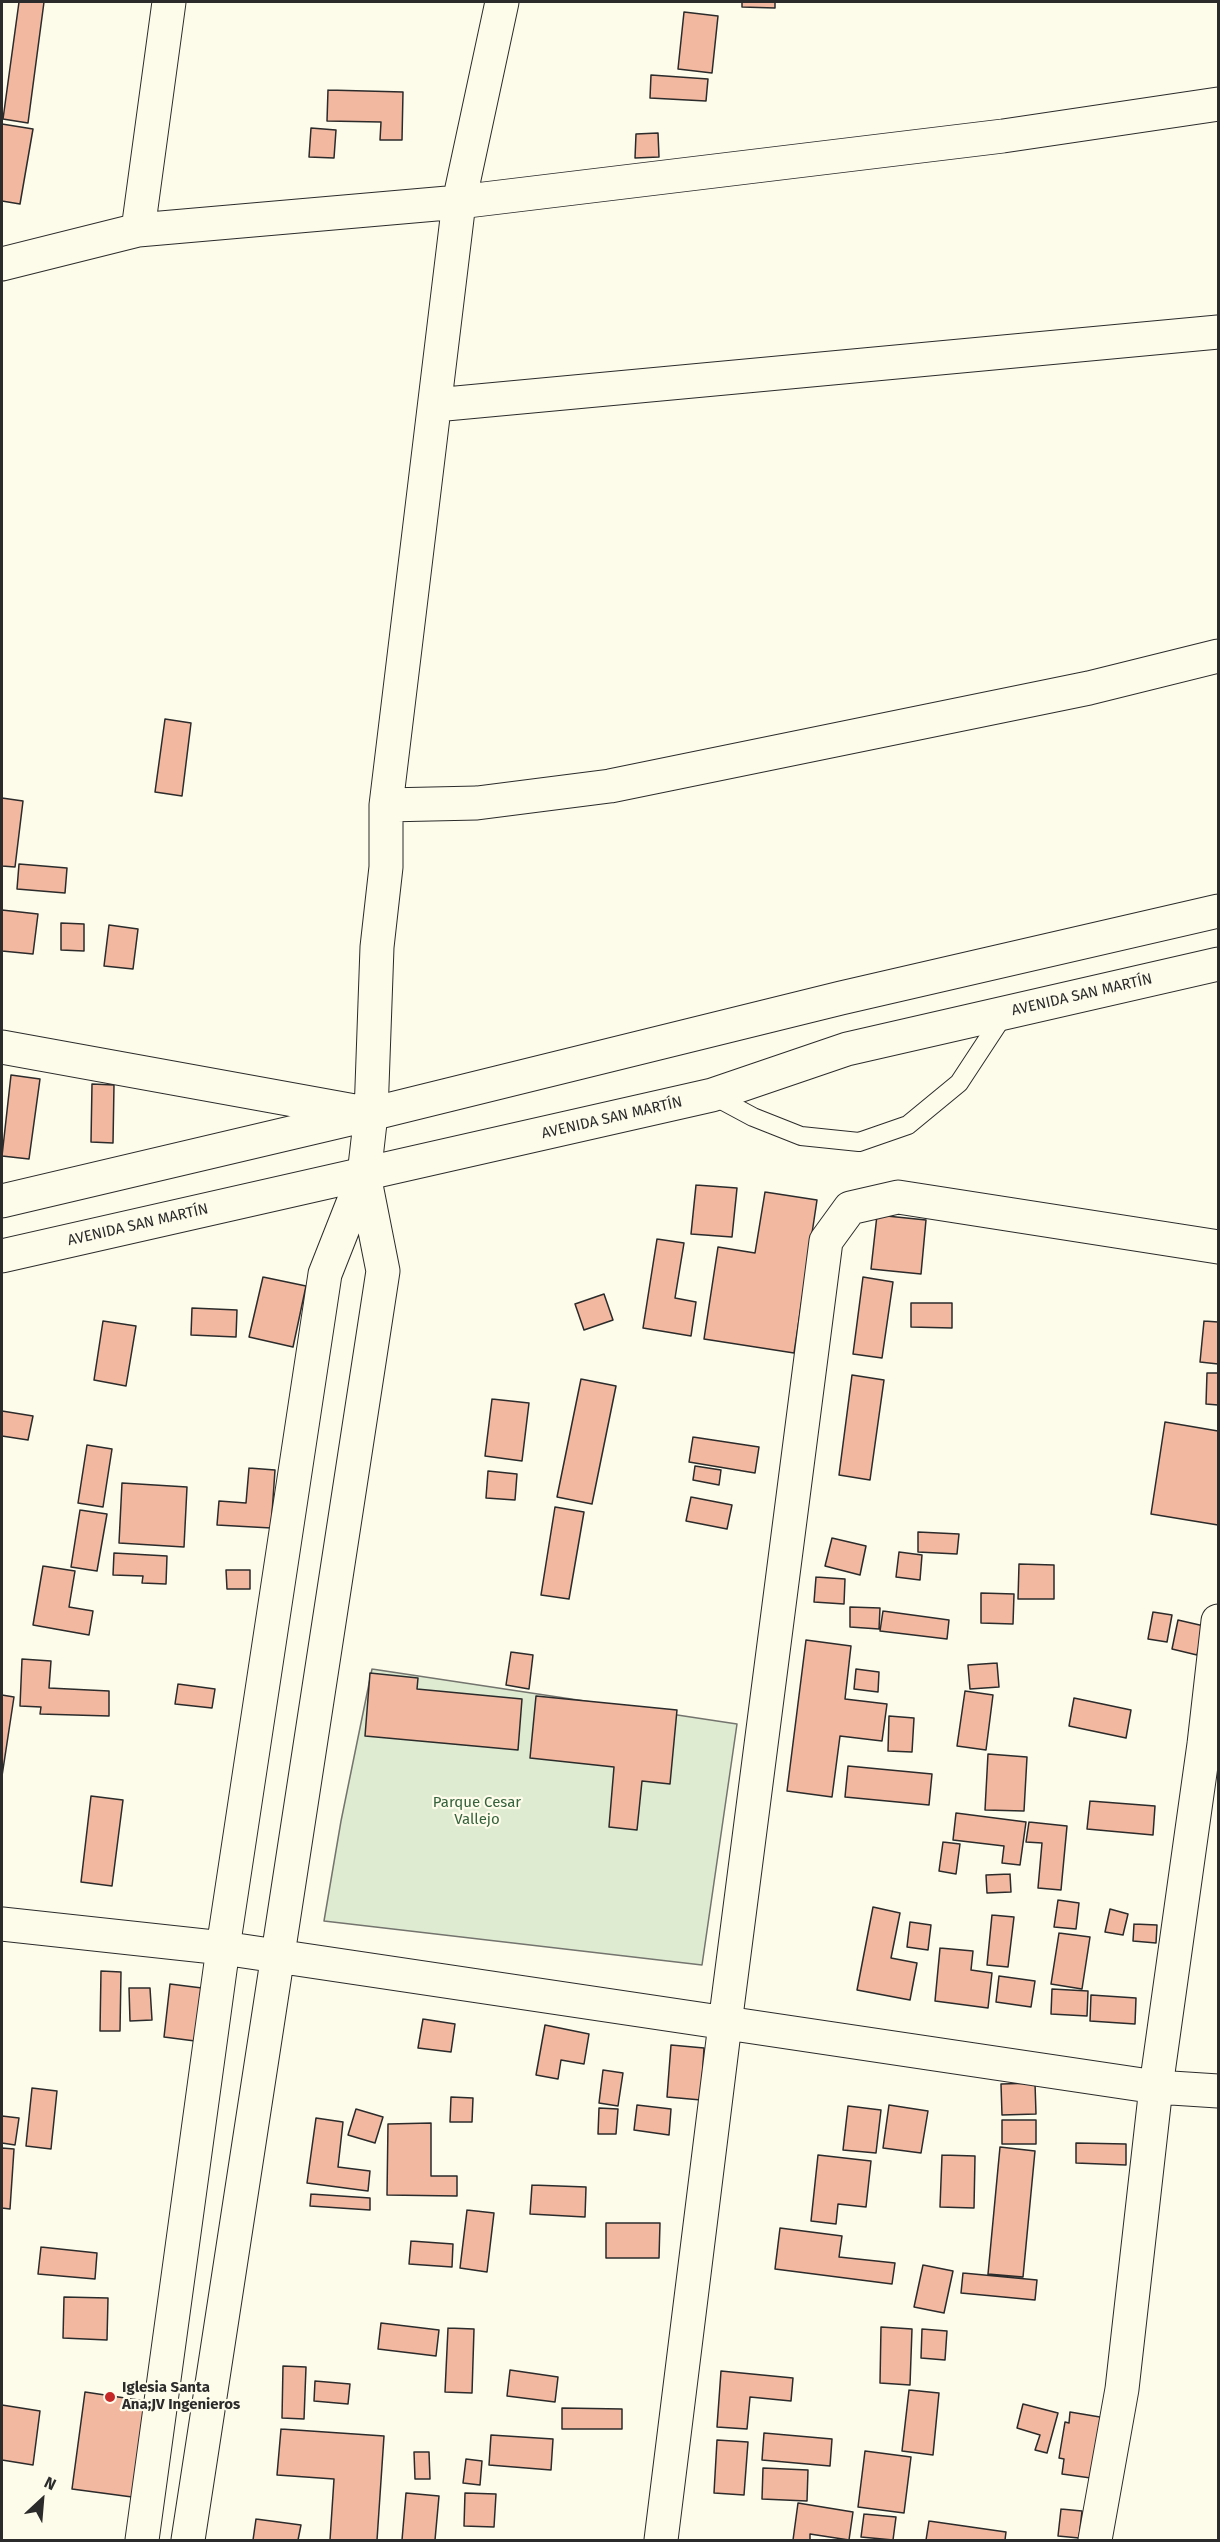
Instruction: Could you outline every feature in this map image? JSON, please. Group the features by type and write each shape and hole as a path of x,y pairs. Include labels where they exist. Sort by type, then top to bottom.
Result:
{"street":[{"path":"138,230 169,2"},
{"path":"142,2541 223,1948 325,1274 364,1175 371,1114 377,947 386,867 386,805 459,202 502,2"},
{"path":"2,266 138,230 459,202 1002,136 1218,104"},
{"path":"435,405 1218,332"},
{"path":"386,805 477,803 610,786 1089,688 1218,656"},
{"path":"2,1201 371,1114 842,998 1218,911"},
{"name":"AVENIDA SAN MARTÍN","path":"2,1256 712,1095 847,1049 1218,964"},
{"path":"842,998 847,1049"},
{"path":"2,1047 371,1114"},
{"path":"188,2541 383,1271 364,1175"},
{"path":"661,2541 826,1242 850,1208 898,1197 1218,1247"},
{"path":"1095,2541 1122,2389 1156,2087 1204,1743 1218,1621"},
{"path":"2,1924 223,1948 1156,2087 1218,2091"}],"lane":[{"path":"712,1095 753,1117 801,1137 859,1142 908,1125 959,1083 1006,1012"}],"green space":[{"name":"Parque Cesar Vallejo","path":"372,1669 737,1724 702,1965 324,1921 341,1821"}],"building":[{"path":"19,2 44,2 28,123 3,119"},
{"path":"742,2 775,2 775,8 742,7"},
{"path":"684,12 718,16 712,73 678,69"},
{"path":"651,75 708,79 706,101 650,98"},
{"path":"328,90 403,92 402,140 380,140 381,122 327,121"},
{"path":"2,124 33,129 20,204 2,201"},
{"path":"311,128 336,130 334,158 309,157"},
{"path":"658,133 659,157 635,158 636,134"},
{"path":"165,719 191,723 182,796 155,792"},
{"path":"2,798 23,801 15,867 2,866"},
{"path":"19,864 67,868 65,893 17,889"},
{"path":"2,910 38,914 33,954 2,951"},
{"path":"61,923 84,924 84,951 61,950"},
{"path":"109,925 138,929 133,969 104,966"},
{"path":"11,1075 40,1079 29,1159 2,1156"},
{"path":"92,1084 114,1085 113,1143 91,1142"},
{"path":"696,1185 737,1188 732,1237 691,1234"},
{"path":"765,1192 817,1200 794,1353 704,1339 718,1247 755,1253"},
{"path":"877,1215 926,1220 921,1274 871,1269"},
{"path":"657,1239 684,1243 675,1298 696,1302 691,1336 643,1328"},
{"path":"263,1277 306,1286 293,1347 249,1337"},
{"path":"863,1277 893,1282 882,1358 853,1354"},
{"path":"604,1294 613,1320 584,1330 575,1304"},
{"path":"911,1303 952,1303 952,1328 911,1327"},
{"path":"192,1308 237,1310 236,1337 191,1335"},
{"path":"103,1321 136,1326 126,1386 94,1380"},
{"path":"1204,1321 1218,1322 1218,1364 1200,1362"},
{"path":"1207,1373 1218,1373 1218,1405 1206,1404"},
{"path":"852,1375 884,1380 870,1480 839,1475"},
{"path":"581,1379 616,1386 592,1504 557,1497"},
{"path":"492,1399 529,1403 522,1461 485,1456"},
{"path":"2,1411 33,1416 28,1440 2,1436"},
{"path":"1165,1422 1218,1431 1218,1525 1151,1514"},
{"path":"693,1437 759,1447 755,1473 689,1462"},
{"path":"87,1445 112,1449 103,1507 78,1503"},
{"path":"695,1466 721,1470 719,1485 693,1480"},
{"path":"249,1468 275,1470 271,1528 217,1525 219,1501 246,1503"},
{"path":"488,1471 517,1474 515,1500 486,1498"},
{"path":"122,1483 187,1487 184,1547 119,1543"},
{"path":"691,1497 732,1505 727,1529 686,1521"},
{"path":"555,1507 584,1512 569,1599 541,1595"},
{"path":"80,1510 107,1514 97,1571 71,1567"},
{"path":"918,1532 959,1534 957,1554 918,1552"},
{"path":"832,1538 866,1546 860,1575 825,1566"},
{"path":"899,1552 922,1555 920,1580 896,1577"},
{"path":"114,1553 167,1556 166,1584 142,1583 143,1576 113,1575"},
{"path":"1019,1564 1054,1565 1054,1599 1018,1599"},
{"path":"43,1566 75,1571 69,1607 93,1611 89,1635 33,1625"},
{"path":"226,1570 250,1570 250,1589 227,1589"},
{"path":"816,1577 845,1579 844,1604 814,1602"},
{"path":"981,1593 1014,1594 1013,1624 981,1623"},
{"path":"850,1607 880,1608 879,1629 850,1627"},
{"path":"883,1611 949,1620 947,1639 880,1631"},
{"path":"1153,1612 1172,1615 1167,1642 1148,1639"},
{"path":"1178,1620 1204,1626 1197,1655 1172,1649"},
{"path":"806,1640 851,1646 845,1699 887,1704 882,1741 840,1736 832,1797 787,1791"},
{"path":"511,1652 533,1655 529,1689 506,1685"},
{"path":"22,1659 51,1661 49,1688 109,1691 109,1716 40,1714 41,1707 20,1706"},
{"path":"997,1663 999,1687 970,1689 968,1665"},
{"path":"856,1669 879,1672 878,1692 854,1689"},
{"path":"370,1673 418,1678 417,1689 522,1699 518,1750 365,1736"},
{"path":"178,1684 215,1689 212,1708 175,1704"},
{"path":"965,1691 993,1695 986,1750 957,1746"},
{"path":"2,1695 14,1697 2,1776"},
{"path":"536,1696 677,1710 670,1784 642,1781 637,1830 609,1827 614,1767 530,1758"},
{"path":"1074,1698 1131,1710 1126,1738 1069,1726"},
{"path":"889,1716 914,1718 912,1752 888,1751"},
{"path":"988,1754 1027,1757 1024,1811 985,1810"},
{"path":"848,1766 932,1774 929,1805 845,1797"},
{"path":"91,1796 123,1800 112,1886 81,1882"},
{"path":"1090,1801 1155,1806 1153,1835 1087,1829"},
{"path":"956,1813 1026,1822 1020,1865 1002,1863 1004,1846 953,1840"},
{"path":"1029,1822 1067,1826 1061,1890 1038,1888 1042,1843 1026,1842"},
{"path":"943,1842 960,1844 956,1874 939,1871"},
{"path":"1010,1874 1011,1892 987,1893 986,1875"},
{"path":"1058,1900 1079,1903 1076,1929 1054,1927"},
{"path":"873,1907 900,1913 891,1958 917,1963 910,2000 857,1990"},
{"path":"1110,1909 1128,1914 1123,1935 1105,1932"},
{"path":"992,1915 1014,1917 1008,1967 987,1965"},
{"path":"910,1922 931,1925 928,1950 907,1947"},
{"path":"1134,1924 1157,1925 1156,1943 1133,1941"},
{"path":"1059,1933 1090,1937 1082,1989 1051,1984"},
{"path":"940,1948 973,1951 971,1970 992,1973 988,2008 935,2001"},
{"path":"101,1971 121,1972 120,2031 100,2031"},
{"path":"999,1976 1035,1981 1031,2007 996,2002"},
{"path":"170,1984 202,1988 195,2041 164,2037"},
{"path":"129,1988 150,1988 152,2020 130,2021"},
{"path":"1052,1989 1088,1991 1087,2016 1051,2014"},
{"path":"1091,1995 1136,1998 1135,2024 1090,2021"},
{"path":"423,2019 455,2024 451,2052 418,2048"},
{"path":"545,2025 589,2034 584,2064 561,2060 558,2079 536,2075"},
{"path":"671,2045 704,2048 701,2100 667,2097"},
{"path":"603,2070 623,2073 618,2106 599,2103"},
{"path":"1035,2083 1036,2114 1002,2115 1001,2084"},
{"path":"32,2088 57,2091 51,2149 26,2146"},
{"path":"451,2097 473,2098 472,2122 450,2122"},
{"path":"637,2105 671,2109 669,2135 634,2130"},
{"path":"889,2105 928,2111 921,2153 883,2148"},
{"path":"848,2106 881,2110 876,2153 843,2150"},
{"path":"599,2108 618,2109 616,2134 598,2134"},
{"path":"356,2109 383,2117 375,2143 348,2135"},
{"path":"2,2116 19,2118 15,2145 2,2143"},
{"path":"316,2118 343,2122 338,2167 370,2171 368,2191 307,2183"},
{"path":"1002,2120 1036,2120 1036,2144 1002,2144"},
{"path":"431,2123 431,2176 457,2176 457,2196 387,2195 388,2124"},
{"path":"1076,2143 1126,2144 1126,2165 1076,2163"},
{"path":"1000,2147 1035,2151 1023,2277 988,2274"},
{"path":"2,2148 14,2149 10,2209 2,2208"},
{"path":"818,2155 871,2161 866,2207 838,2204 836,2224 811,2221"},
{"path":"942,2155 975,2156 974,2208 940,2207"},
{"path":"532,2185 586,2187 585,2217 530,2214"},
{"path":"311,2194 370,2198 370,2210 310,2206"},
{"path":"467,2210 494,2213 487,2272 460,2268"},
{"path":"606,2223 660,2223 659,2258 606,2258"},
{"path":"780,2228 842,2236 839,2257 895,2263 892,2284 775,2269"},
{"path":"411,2241 453,2244 452,2267 409,2264"},
{"path":"41,2247 97,2253 95,2279 38,2274"},
{"path":"923,2265 953,2271 944,2313 914,2307"},
{"path":"963,2273 1037,2280 1035,2300 961,2293"},
{"path":"64,2297 108,2298 107,2340 63,2338"},
{"path":"381,2323 439,2330 436,2356 378,2349"},
{"path":"881,2327 912,2329 910,2385 880,2383"},
{"path":"448,2328 474,2329 472,2393 445,2392"},
{"path":"922,2329 947,2331 945,2360 921,2358"},
{"path":"283,2366 306,2367 304,2419 282,2418"},
{"path":"510,2370 558,2377 555,2402 507,2396"},
{"path":"721,2371 793,2378 791,2401 750,2397 747,2429 717,2427"},
{"path":"315,2381 350,2384 348,2404 314,2401"},
{"path":"909,2390 939,2393 933,2455 902,2451"},
{"path":"85,2392 145,2401 132,2497 72,2489"},
{"path":"1023,2404 1058,2413 1047,2453 1035,2450 1040,2435 1017,2428"},
{"path":"2,2405 40,2411 33,2465 2,2460"},
{"path":"562,2408 622,2409 622,2429 562,2429"},
{"path":"1070,2412 1106,2418 1098,2479 1062,2474 1064,2459 1059,2458 1065,2422 1069,2423"},
{"path":"281,2429 384,2436 377,2540 330,2540 334,2479 277,2475"},
{"path":"764,2433 832,2439 830,2466 762,2460"},
{"path":"491,2435 553,2439 551,2470 489,2465"},
{"path":"717,2440 748,2442 744,2495 714,2493"},
{"path":"865,2451 911,2457 904,2513 858,2507"},
{"path":"414,2452 429,2452 430,2479 415,2479"},
{"path":"466,2459 482,2461 480,2485 463,2483"},
{"path":"763,2468 808,2470 807,2501 762,2499"},
{"path":"406,2493 439,2496 435,2540 402,2540"},
{"path":"465,2493 496,2494 494,2527 464,2526"},
{"path":"798,2503 853,2512 849,2540 810,2534 810,2540 793,2540"},
{"path":"1061,2509 1082,2511 1079,2538 1058,2536"},
{"path":"864,2514 896,2517 893,2540 861,2537"},
{"path":"256,2519 301,2525 298,2540 253,2540"},
{"path":"929,2521 1006,2532 1005,2540 926,2540"}],"place":[{"name":"Iglesia Santa Ana;JV Ingenieros","path":"110,2397"}]}
